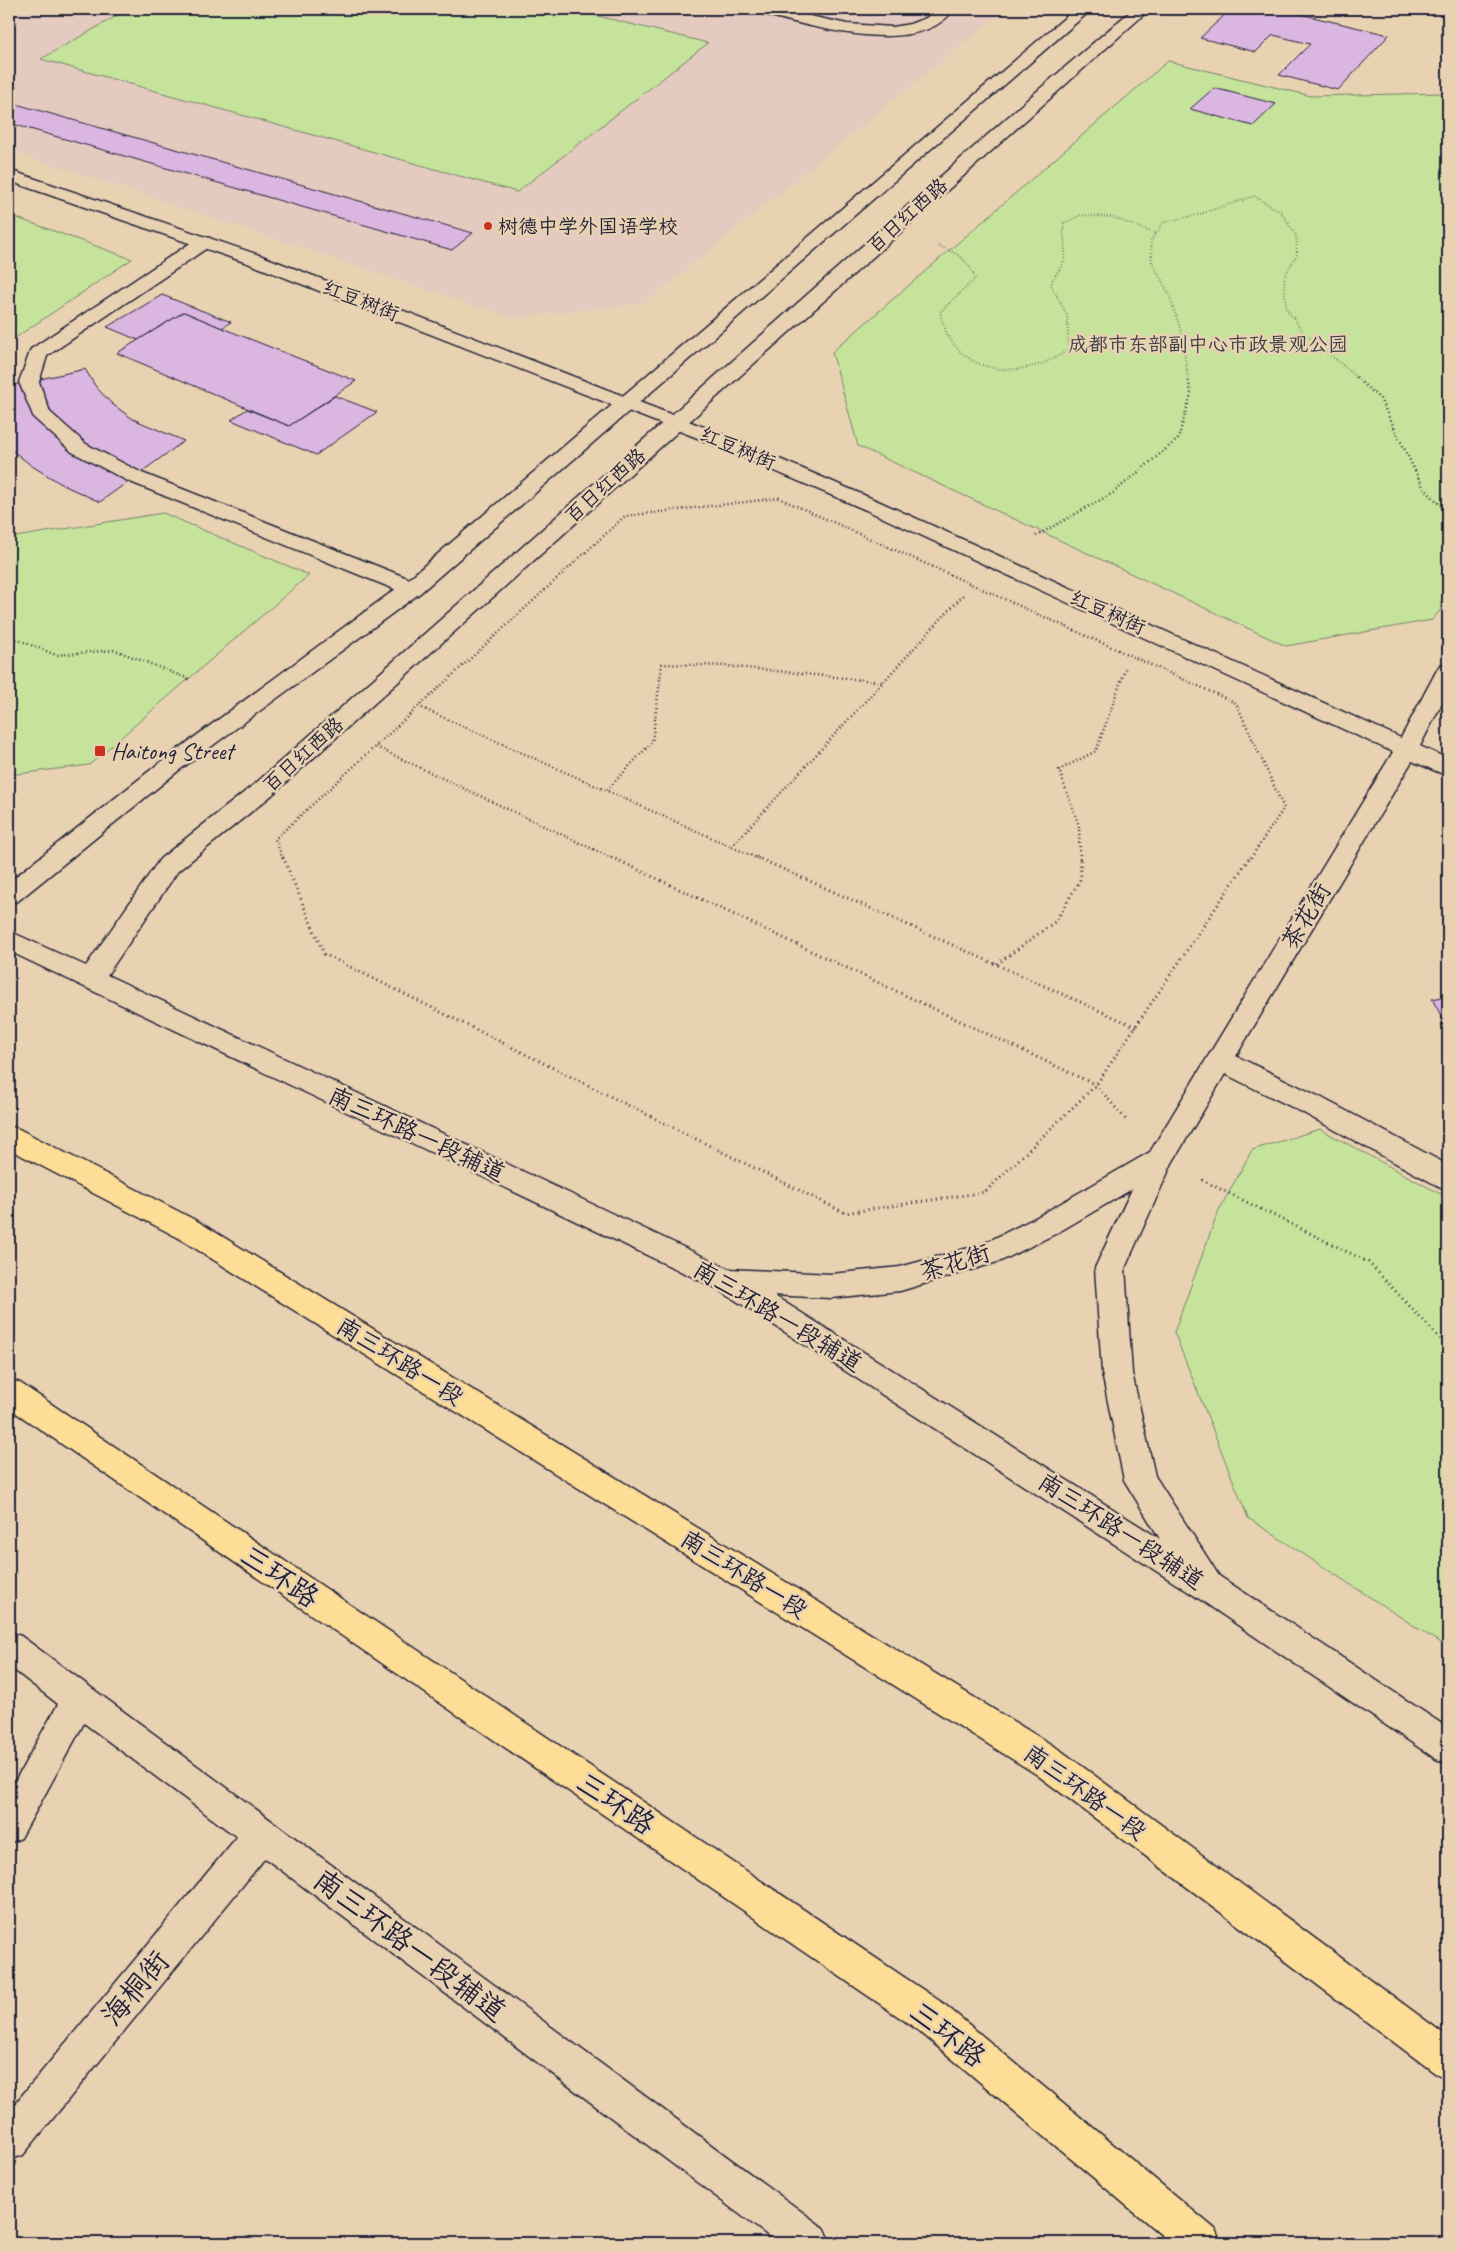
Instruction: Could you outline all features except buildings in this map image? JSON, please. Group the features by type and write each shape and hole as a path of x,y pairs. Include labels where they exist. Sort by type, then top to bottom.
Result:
{"highway":[{"name":"南三环路一段","path":"9,1137 187,1229 1048,1762 1448,2060"},
{"name":"三环路","path":"9,1392 931,2017 1201,2243"}],"street":[{"path":"760,9 865,32 900,31 930,22 946,9"},
{"name":"百日红西路","path":"9,895 170,766 412,588 1084,9"},
{"name":"百日红西路","path":"90,980 169,865 264,789 1035,102 1142,9"},
{"name":"红豆树街","path":"9,175 274,267 675,422 874,506 1448,768"},
{"path":"204,242 38,353 29,382 41,414 79,448 135,477 412,588"},
{"name":"茶花街","path":"1207,1586 1140,1480 1117,1373 1110,1268 1160,1160 1407,749 1448,670"},
{"name":"南三环路一段辅道","path":"9,940 728,1281 1207,1586 1448,1746"},
{"path":"1220,1060 1310,1104 1448,1178"},
{"name":"茶花街","path":"728,1281 831,1286 910,1276 992,1253 1047,1225 1160,1160"},
{"name":"南三环路一段辅道","path":"9,1647 810,2243"},
{"path":"9,1826 79,1699"},
{"name":"海桐街","path":"9,2141 261,1835"}],"path":[{"path":"732,846 972,585 997,562 1040,534 1113,493 1178,439 1191,394 1181,331 1169,294 1152,262 1151,240 1164,222 1197,215 1254,196 1281,212 1296,235 1297,254 1284,277 1286,308 1304,334 1346,366 1380,399 1423,487 1448,513"},
{"path":"934,244 957,252 971,264 975,279 940,312 942,325 958,350 986,365 1005,370 1026,370 1052,362 1069,349 1070,322 1062,302 1051,285 1054,276 1064,264 1066,249 1062,236 1064,223 1081,215 1112,217 1156,234"},
{"path":"778,498 972,585 1236,703 1284,808 1096,1085 985,1192 845,1213 324,954 275,839 626,516 778,498"},
{"path":"9,636 56,655 115,650 189,679"},
{"path":"996,964 1056,922 1081,878 1079,826 1059,770 1096,751 1130,655"},
{"path":"607,790 652,742 662,664 728,666 883,682"},
{"path":"420,707 1136,1027"},
{"path":"376,747 1096,1085 1160,1160 1368,1262 1448,1347"}],"shaded area":[{"name":"树德中学外国语学校","path":"9,9 1005,9 645,303 512,318 9,150"}],"green space":[{"path":"129,9 569,9 708,43 517,192 41,59"},
{"name":"成都市东部副中心市政景观公园","path":"1168,61 1311,96 1444,93 1448,88 1448,601 1432,620 1286,646 858,446 832,352"},
{"path":"9,215 132,259 9,342"},
{"path":"163,513 309,575 89,765 9,775 9,538"},
{"path":"1320,1129 1448,1198 1448,1648 1248,1518 1174,1332 1218,1212 1252,1150"}],"place":[{"name":"树德中学外国语学校","path":"488,226"},
{"name":"Haitong Street","path":"100,751"}]}
